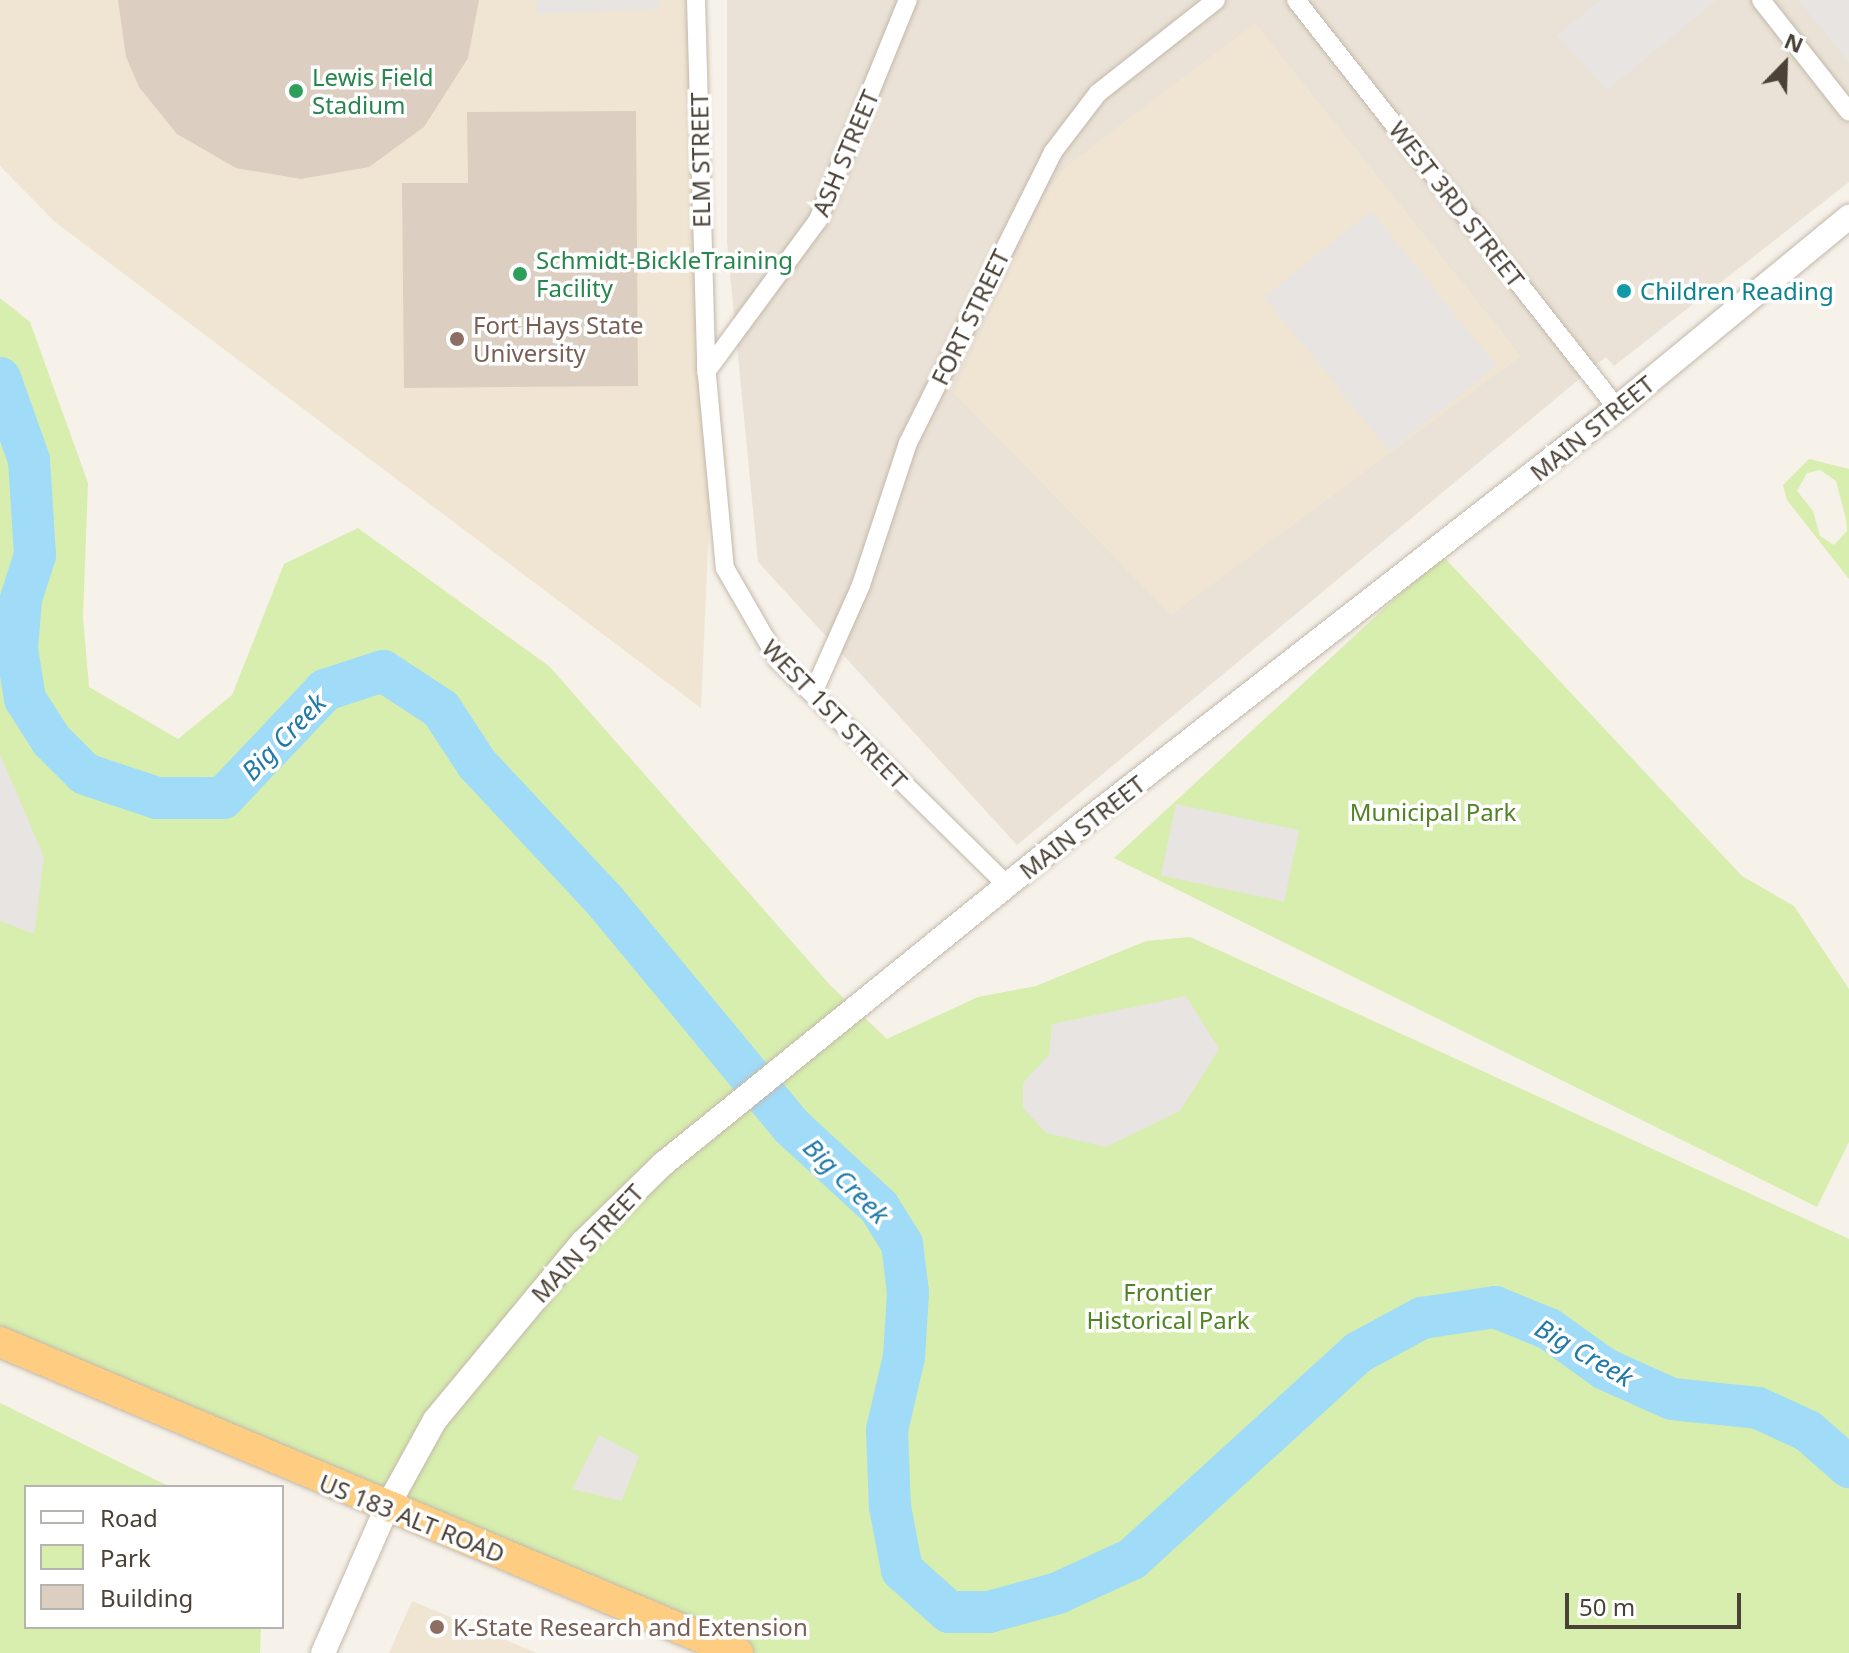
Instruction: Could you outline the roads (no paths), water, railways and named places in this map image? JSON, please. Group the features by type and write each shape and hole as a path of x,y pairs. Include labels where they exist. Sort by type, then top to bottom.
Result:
{"highway":[{"name":"US 183 ALT ROAD","path":"0,1342 738,1653"}],"street":[{"name":"ELM STREET","path":"696,0 706,372 715,511"},
{"name":"ASH STREET","path":"706,372 818,220 908,0"},
{"name":"FORT STREET","path":"813,693 861,585 908,443 1053,152 1098,93 1216,0"},
{"name":"WEST 3RD STREET","path":"1296,0 1617,408"},
{"path":"1761,0 1849,112"},
{"name":"MAIN STREET","path":"323,1653 387,1507 435,1420 469,1375 583,1242 663,1164 1007,885 1617,408 1849,217"},
{"name":"WEST 1ST STREET","path":"715,511 725,568 751,622 813,693 1007,885"}],"waterway":[{"name":"Big Creek","path":"0,378 29,460 35,555 21,599 17,649 25,699 51,740 85,774 157,798 223,798 325,690 383,671 441,709 477,764 605,901 792,1127 879,1207 902,1244 908,1292 904,1357 887,1430 890,1507 902,1570 949,1612 989,1612 1058,1593 1132,1559 1359,1352 1422,1318 1495,1307 1549,1329 1605,1369 1672,1399 1758,1408 1808,1431 1849,1467"}],"place":[{"name":"Lewis Field Stadium","path":"296,91"},
{"name":"Schmidt-BickleTraining Facility","path":"520,274"},
{"name":"Children Reading","path":"1624,291"},
{"name":"Fort Hays State University","path":"457,339"},
{"name":"K-State Research and Extension","path":"437,1627"}],"park label":[{"name":"Municipal Park","path":"1433,812"},
{"name":"Frontier Historical Park","path":"1168,1306"}]}
